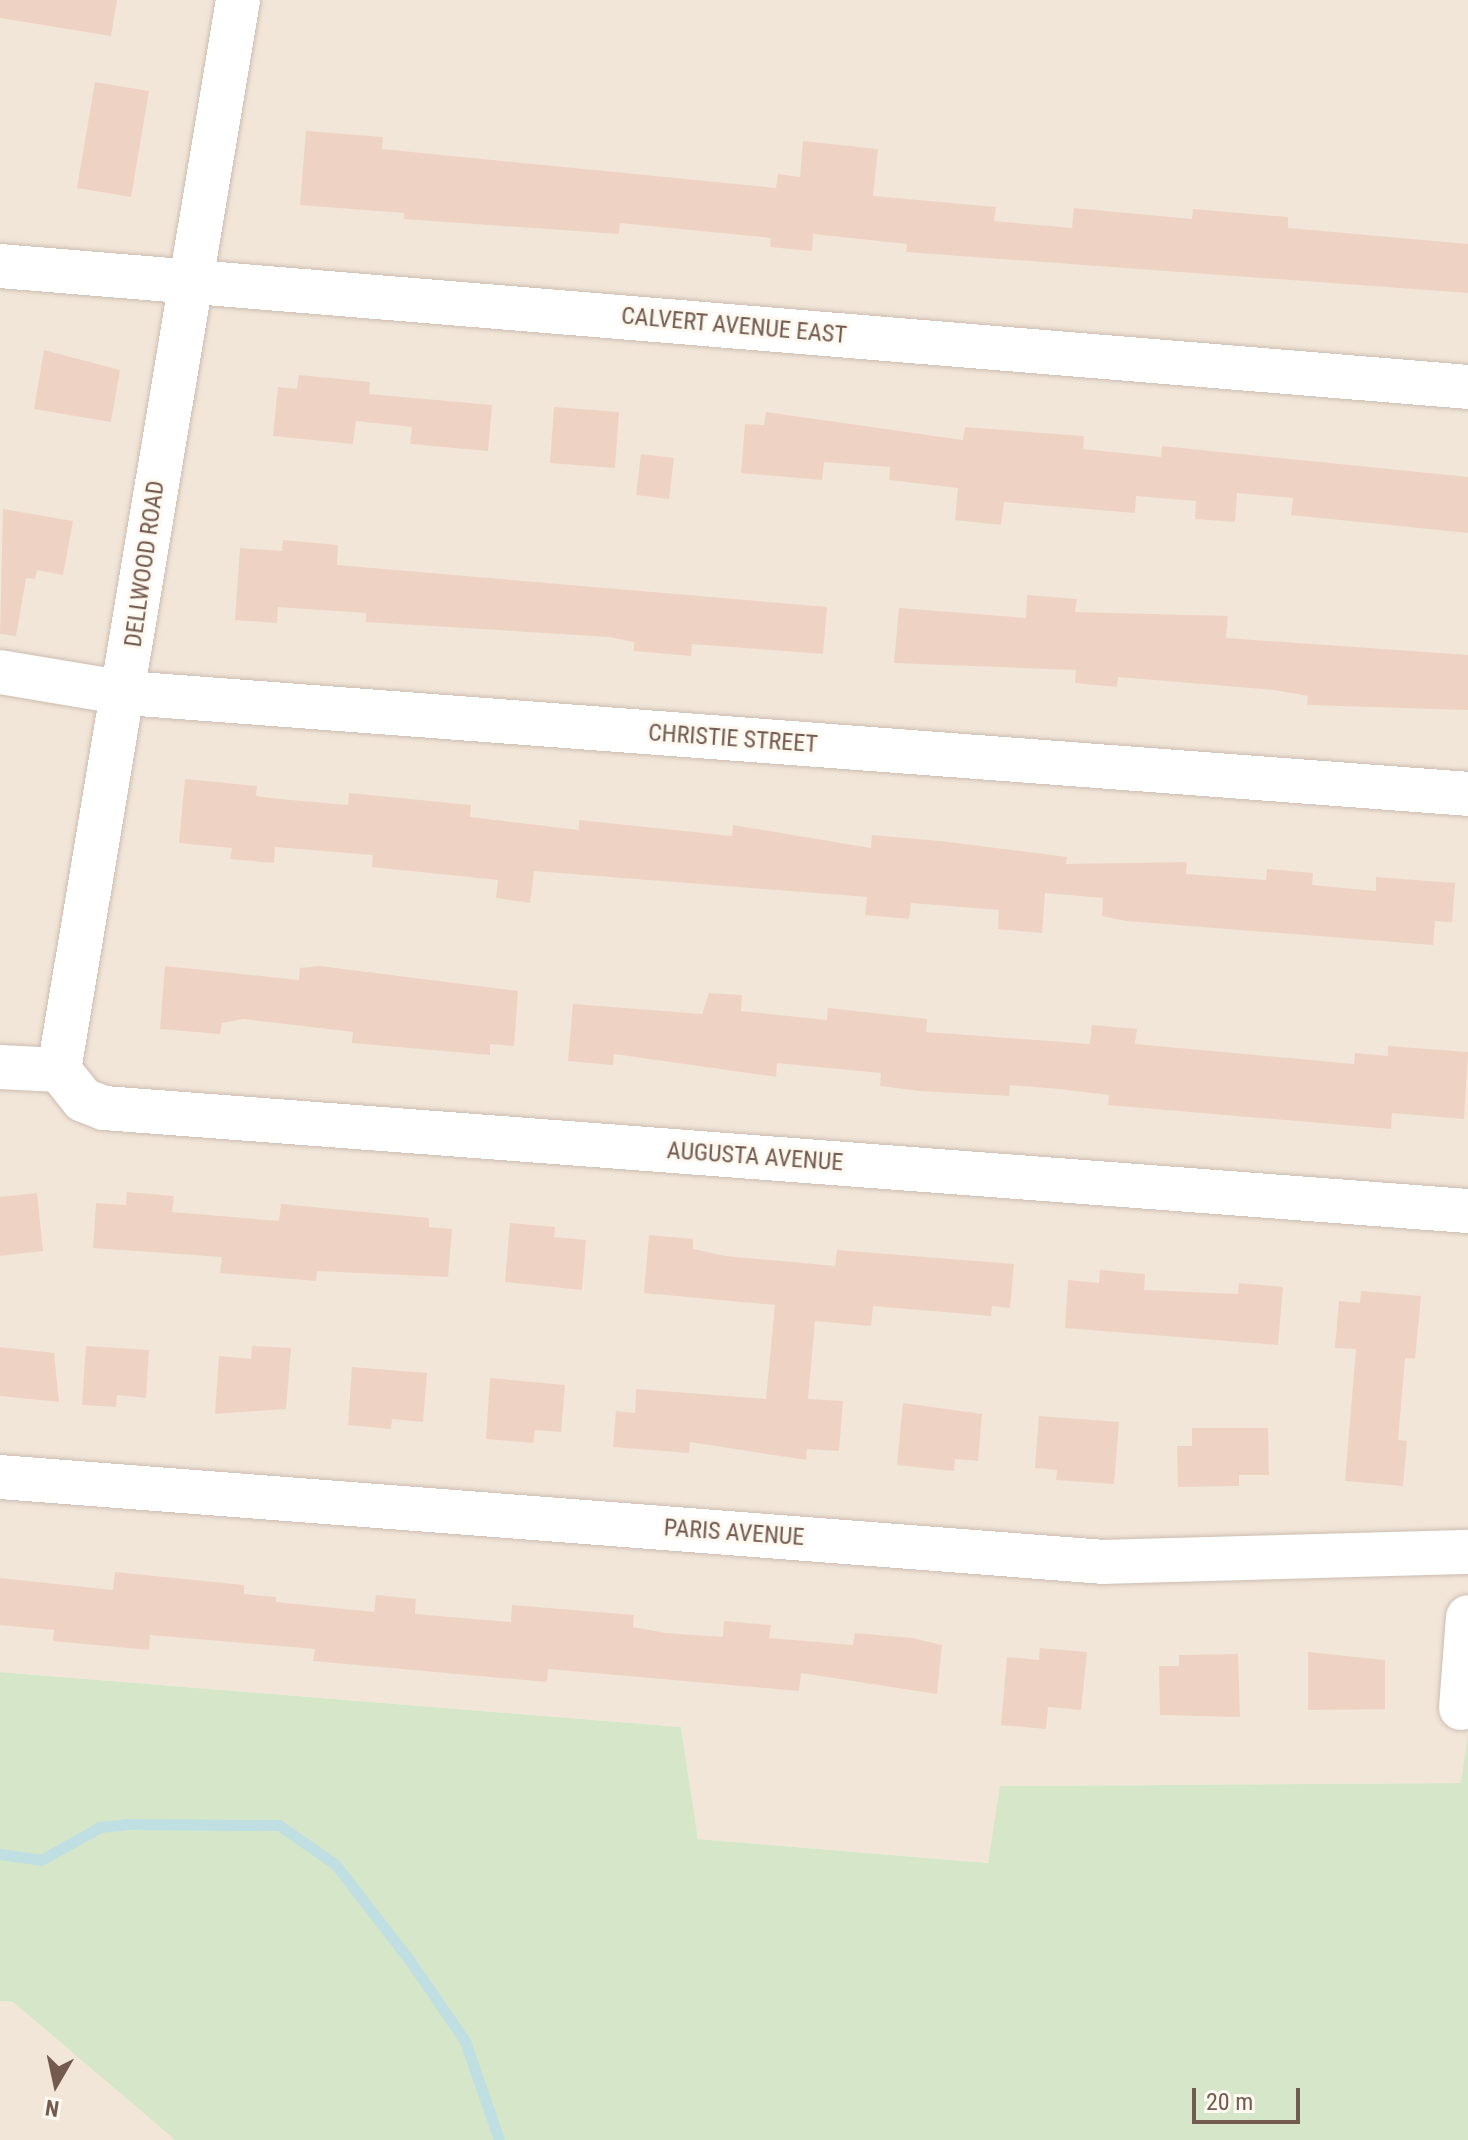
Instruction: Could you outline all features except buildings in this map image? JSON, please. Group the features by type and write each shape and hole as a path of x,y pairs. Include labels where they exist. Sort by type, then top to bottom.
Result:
{"street":[{"name":"DELLWOOD ROAD","path":"59,1070 126,693 186,280 238,0"},
{"name":"CALVERT AVENUE EAST","path":"0,266 1468,387"},
{"name":"CHRISTIE STREET","path":"0,672 126,693 1468,794"},
{"path":"0,1067 59,1070"},
{"name":"AUGUSTA AVENUE","path":"59,1070 83,1100 104,1108 1468,1211"},
{"name":"PARIS AVENUE","path":"0,1477 1104,1562 1468,1552"},
{"path":"1461,1708 1468,1617"}],"shaded area":[{"path":"0,0 1468,0 1468,1732 1462,1783 1001,1786 989,1863 698,1839 681,1727 0,1672"},
{"path":"0,2001 13,2002 175,2140 0,2140"}],"green space":[{"path":"0,1672 681,1727 698,1839 988,1863 1000,1786 1461,1783 1468,1732 1468,2140 175,2140 13,2002 0,2001"}],"waterway":[{"path":"0,1854 41,1860 100,1827 129,1824 279,1825 335,1864 408,1958 465,2041 499,2140"}]}
